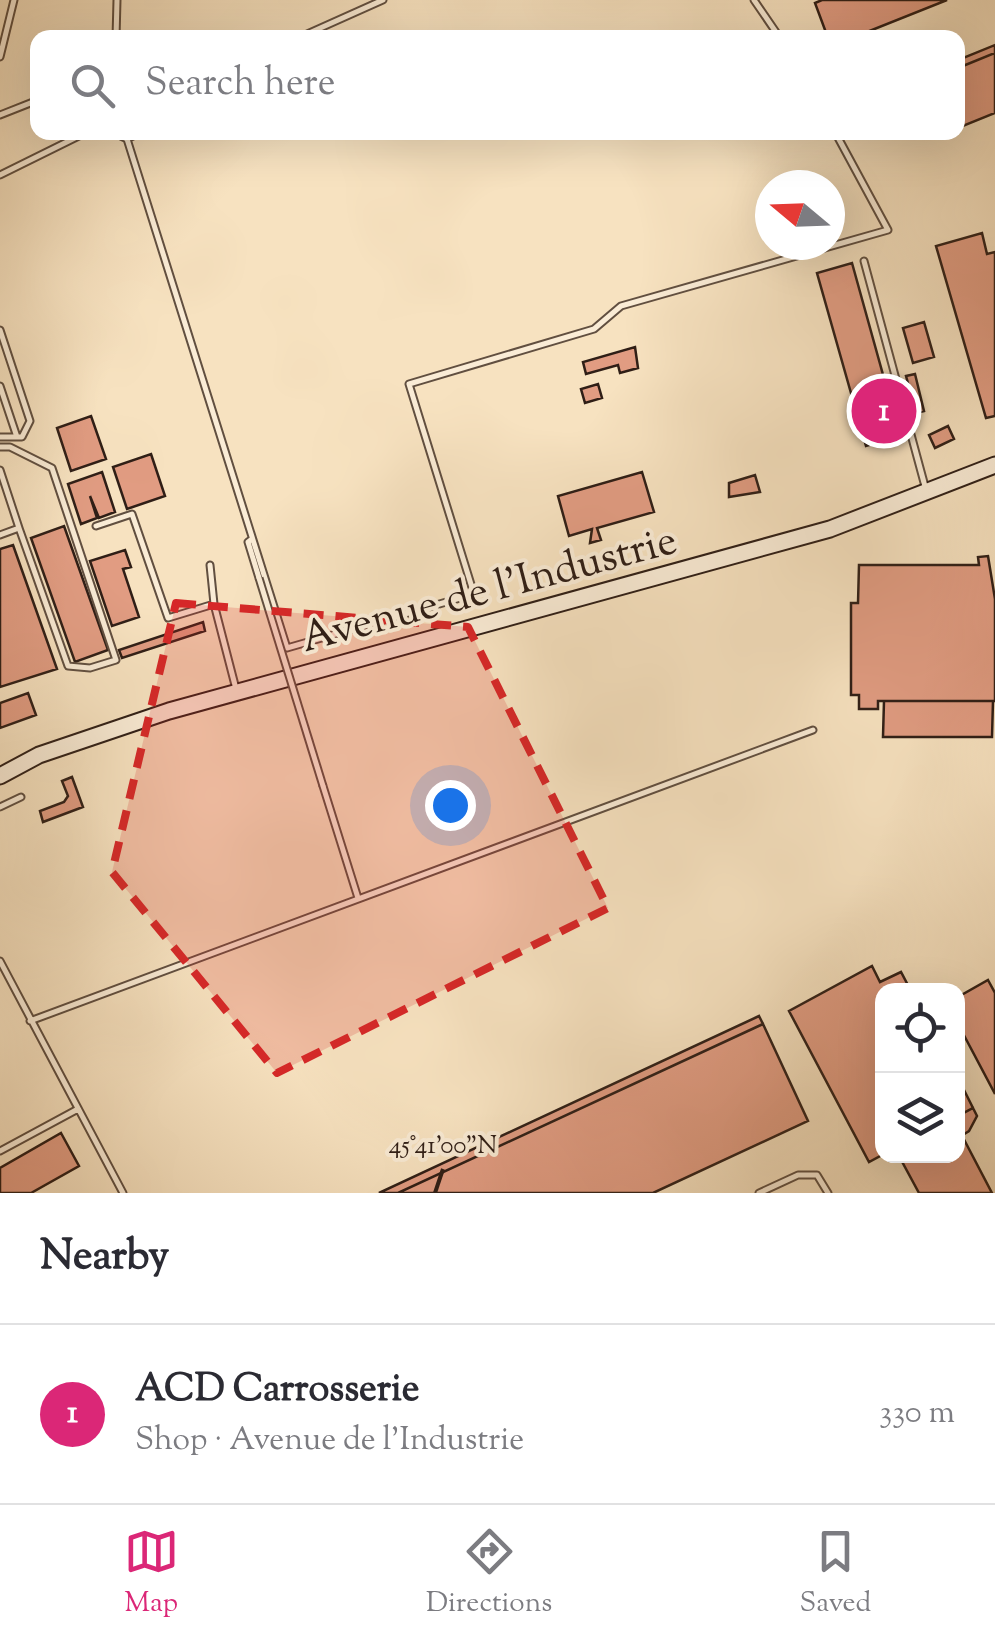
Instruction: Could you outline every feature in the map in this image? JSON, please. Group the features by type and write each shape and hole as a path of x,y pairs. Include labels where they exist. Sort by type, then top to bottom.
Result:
{"street":[{"name":"Avenue de l'Industrie","path":"0,776 39,755 237,692 830,529 995,465"}],"lane":[{"path":"0,57 14,0"},
{"path":"116,30 118,0"},
{"path":"316,30 382,0"},
{"path":"754,0 775,30"},
{"path":"0,116 30,103"},
{"path":"0,174 70,140"},
{"path":"128,140 287,648 474,594 409,384 594,329 621,306 888,230 839,140"},
{"path":"864,261 927,492"},
{"path":"0,330 30,421 22,437 0,437"},
{"path":"0,386 17,437"},
{"path":"0,447 10,447 52,468 116,660 90,668 68,666 0,470"},
{"path":"96,526 132,514 168,618 214,604"},
{"path":"0,535 19,528"},
{"path":"252,538 248,542 358,898"},
{"path":"210,565 214,604 237,692"},
{"path":"30,1021 813,730"},
{"path":"0,807 21,797"},
{"path":"0,960 123,1193"},
{"path":"0,1150 78,1109"},
{"path":"759,1193 808,1174 817,1175 828,1193"}],"highlighted area":[{"path":"176,603 468,627 608,908 277,1073 112,872"}],"building":[{"path":"947,0 872,30 825,30 815,3"},
{"path":"995,45 995,53 965,65 965,57"},
{"path":"995,53 995,113 965,125 965,65"},
{"path":"982,233 987,254 995,252 995,416 986,418 936,246"},
{"path":"852,263 900,436 866,446 817,273"},
{"path":"924,322 934,357 913,363 903,328"},
{"path":"635,347 638,368 620,373 618,365 586,374 583,362"},
{"path":"915,374 924,411 916,413 906,376"},
{"path":"598,384 602,398 585,403 581,389"},
{"path":"91,416 106,459 71,471 57,428"},
{"path":"948,426 954,439 935,448 929,435"},
{"path":"151,454 165,496 127,509 113,467"},
{"path":"102,472 115,512 99,518 90,496 97,518 81,524 68,484"},
{"path":"642,472 654,512 597,528 601,540 590,543 592,529 569,536 558,496"},
{"path":"755,475 760,492 729,497 729,483"},
{"path":"64,526 108,650 75,662 31,538"},
{"path":"13,545 57,669 0,687 0,549"},
{"path":"125,550 131,567 123,569 139,617 112,626 90,561"},
{"path":"988,556 995,599 995,701 878,701 878,709 859,709 859,695 851,695 851,603 858,603 859,565 979,565 978,557"},
{"path":"203,622 205,631 122,658 119,650"},
{"path":"28,693 36,715 0,728 0,703"},
{"path":"884,701 993,701 992,737 883,737"},
{"path":"72,777 83,807 43,822 40,811 64,802 68,796 62,781"},
{"path":"872,966 880,982 901,972 907,983 875,983 875,1159 869,1162 789,1011"},
{"path":"988,980 995,993 995,1094 965,1037 965,993"},
{"path":"759,1016 763,1024 398,1193 379,1193"},
{"path":"763,1024 808,1121 653,1193 398,1193"},
{"path":"965,1092 973,1108 965,1112"},
{"path":"973,1108 977,1116 965,1134 965,1112"},
{"path":"61,1133 79,1166 31,1193 0,1193 0,1168"},
{"path":"965,1141 992,1193 919,1193 903,1163 965,1163"}],"place":[{"name":"ACD Carrosserie","path":"884,411"}]}
